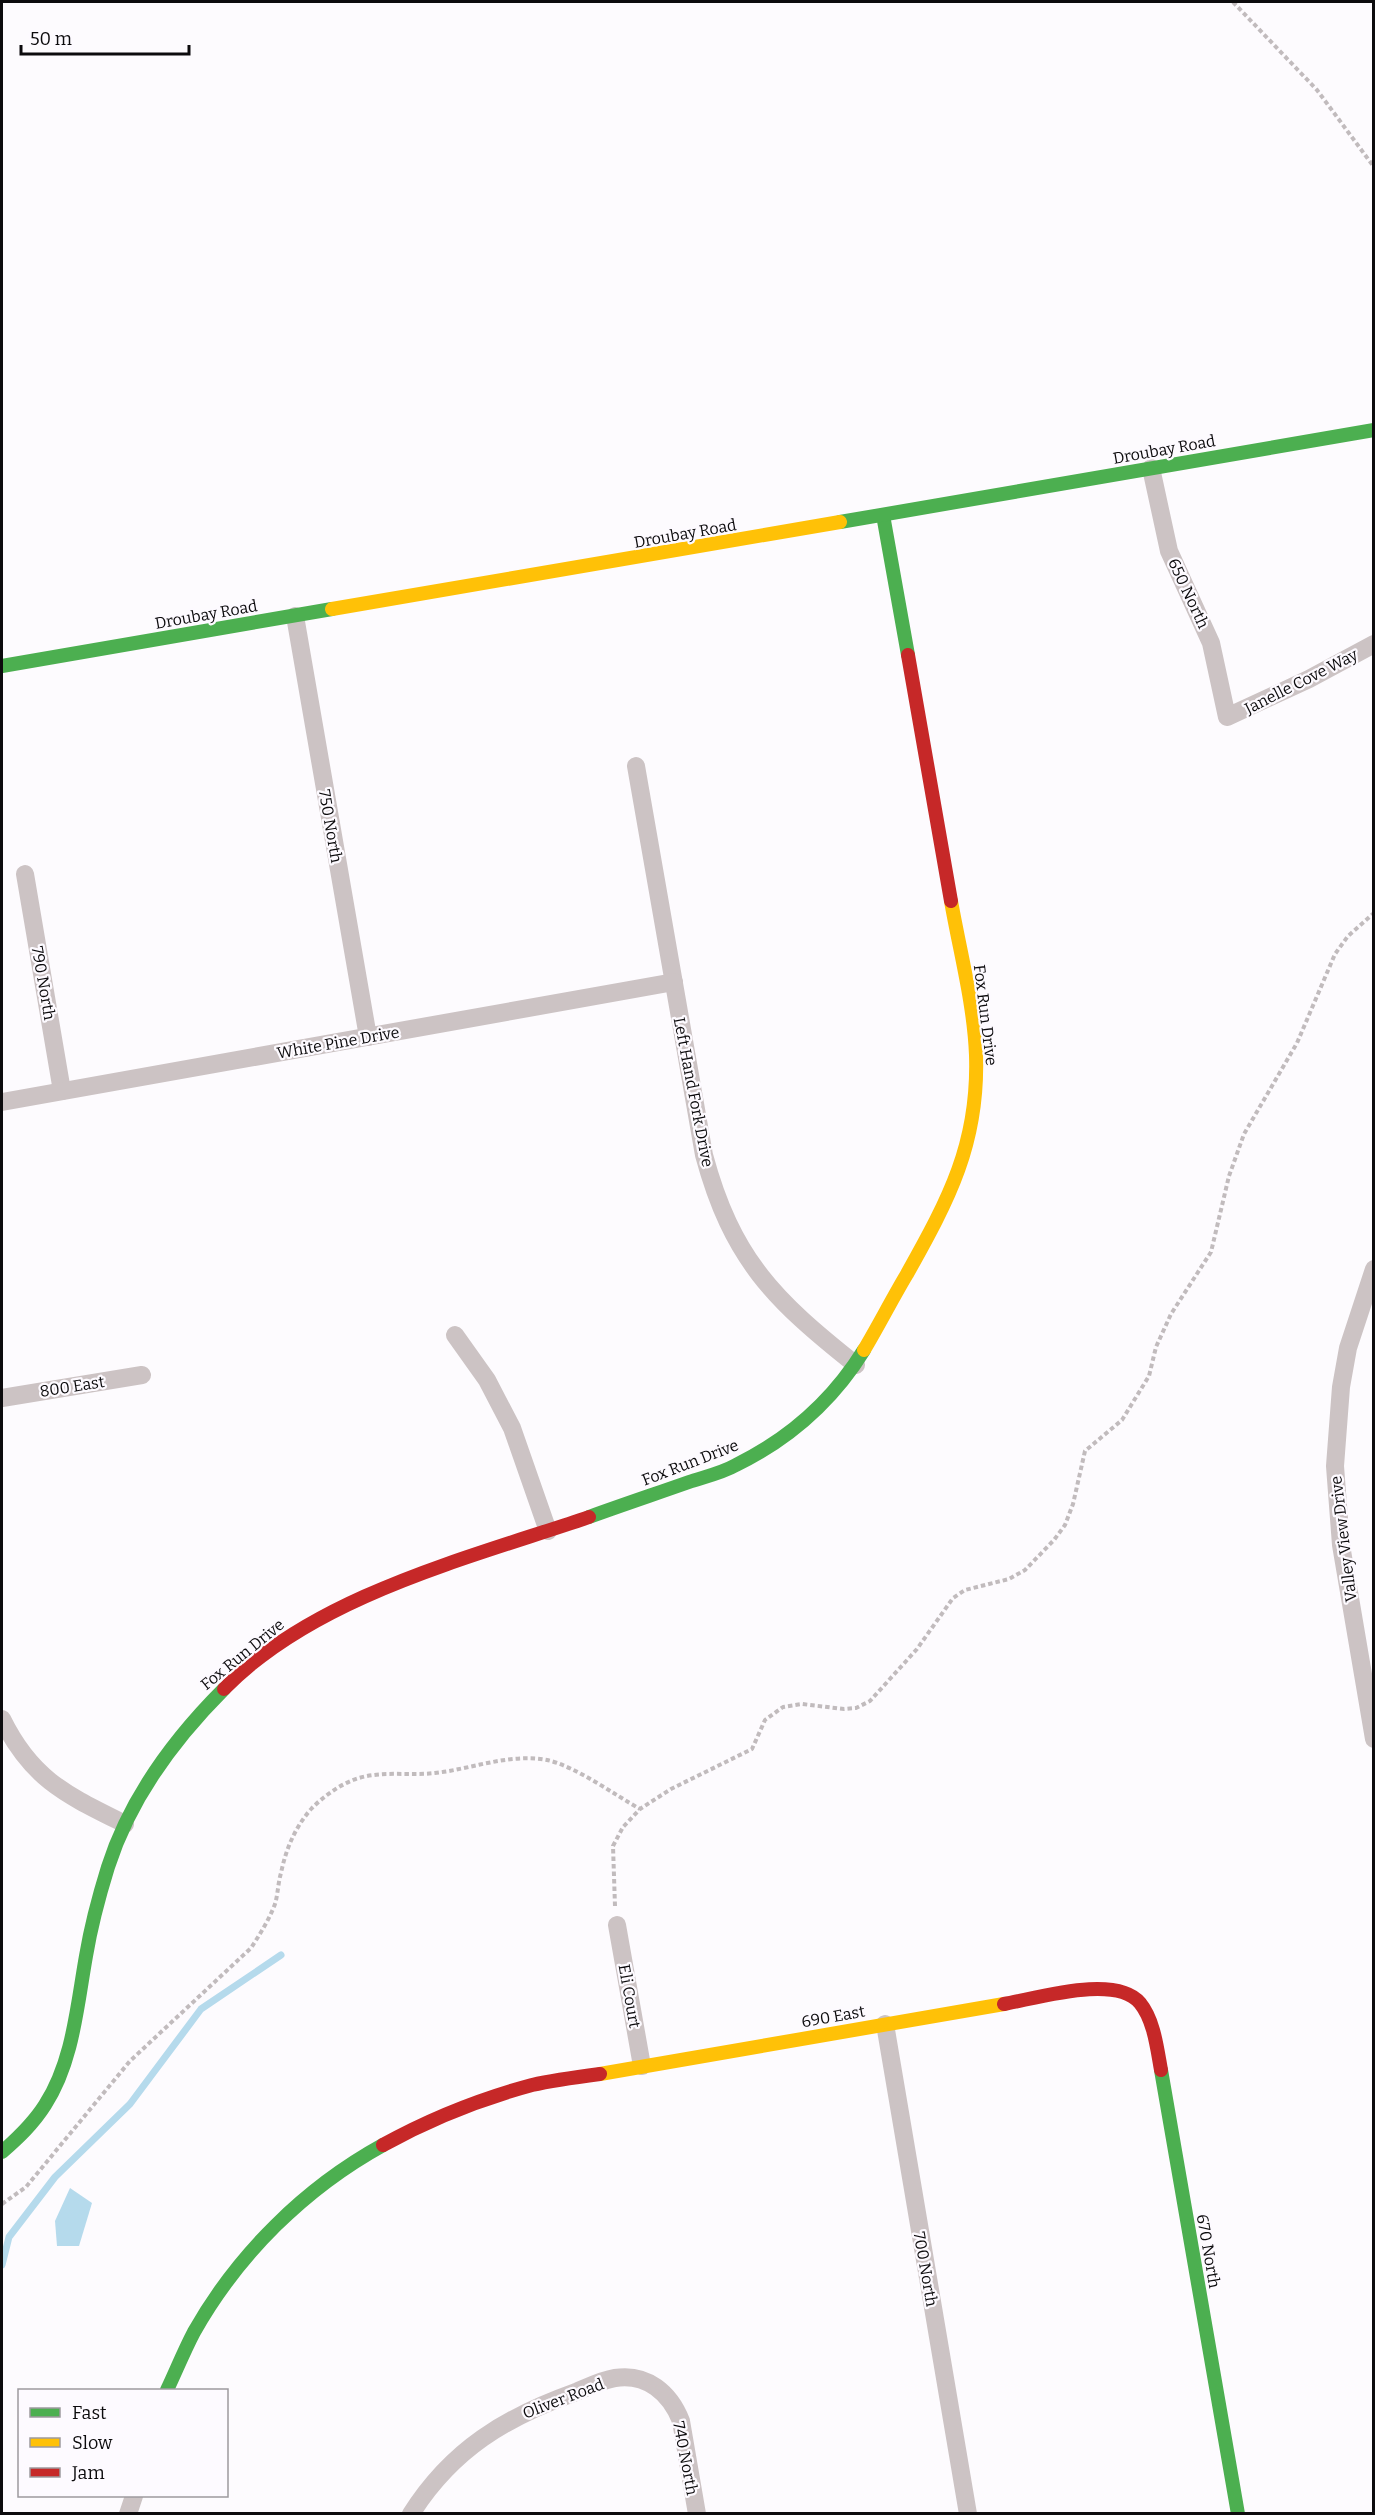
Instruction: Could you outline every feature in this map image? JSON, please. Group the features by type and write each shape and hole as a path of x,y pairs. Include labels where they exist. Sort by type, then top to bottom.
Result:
{"street":[{"name":"Droubay Road","path":"2,666 1374,430"},
{"name":"650 North","path":"1151,468 1169,551 1212,643 1227,717"},
{"name":"Fox Run Drive","path":"2,2152 22,2135 38,2116 62,2074 70,2051 92,1923 106,1873 125,1824 152,1771 203,1708 264,1653 297,1630 371,1592 735,1466 787,1436 832,1395 856,1365 952,1190 969,1140 977,1089 975,1037 883,515"},
{"name":"750 North","path":"295,616 368,1037"},
{"name":"Janelle Cove Way","path":"1227,717 1309,679 1374,644"},
{"name":"Left Hand Fork Drive","path":"636,766 704,1155 713,1187 725,1218 747,1257 780,1301 804,1324 856,1365"},
{"name":"790 North","path":"25,874 62,1091"},
{"name":"White Pine Drive","path":"2,1102 674,982"},
{"name":"Valley View Drive","path":"1374,1269 1359,1310 1346,1358 1337,1417 1335,1466 1341,1545 1374,1739"},
{"path":"455,1335 487,1380 512,1428 548,1531"},
{"name":"800 East","path":"2,1398 142,1375"},
{"path":"2,1719 22,1755 44,1778 70,1796 125,1824"},
{"name":"Eli Court","path":"618,1925 642,2066"},
{"name":"690 East","path":"168,2389 189,2344 226,2284 273,2229 306,2198 359,2158 417,2125 460,2106 533,2085 1096,1988 1115,1989 1138,1998"},
{"name":"670 North","path":"1138,1998 1149,2018 1156,2044 1232,2512"},
{"name":"700 North","path":"885,2024 968,2514"},
{"name":"Oliver Road","path":"411,2514 435,2480 454,2462 482,2438 513,2418 535,2407 614,2378 630,2377 646,2380"},
{"name":"740 North","path":"646,2380 657,2387 676,2408 681,2421 697,2514"},
{"path":"128,2514 134,2497"}],"path":[{"path":"1233,2 1317,90 1374,167"},
{"path":"618,1925 612,1893 612,1846 623,1827 640,1809 671,1789 752,1749 765,1720 783,1707 802,1704 844,1709 856,1708 870,1701 917,1649 953,1598 965,1590 1009,1579 1024,1570 1054,1540 1065,1525 1073,1504 1085,1451 1122,1420 1149,1376 1156,1347 1171,1314 1211,1252 1229,1176 1244,1134 1297,1043 1335,954 1348,936 1374,913"},
{"path":"2,2204 26,2187 130,2061 251,1948 275,1904 281,1871 292,1835 312,1808 332,1791 354,1779 380,1774 435,1773 521,1758 548,1760 570,1769 640,1809"}],"water":[{"path":"70,2188 92,2203 79,2246 57,2246 55,2221"}],"waterway":[{"path":"2,2265 9,2237 55,2177 130,2104 201,2009 281,1955"}],"traffic: fast":[{"path":"840,522 1374,430"},
{"path":"883,515 908,655"},
{"path":"2,666 332,609"},
{"path":"589,1517 719,1473 755,1455 792,1430 824,1402 864,1350"},
{"path":"2,2152 40,2112 62,2071 73,2033 98,1900 117,1842 128,1817 155,1771 187,1729 224,1689"},
{"path":"1161,2070 1238,2514"},
{"path":"167,2389 194,2332 231,2276 253,2250 301,2202 354,2162 383,2145"}],"traffic: slow":[{"path":"332,609 840,522"},
{"path":"864,1350 936,1221 967,1143 976,1087 975,1036 970,997 951,901"},
{"path":"600,2074 1004,2004"}],"traffic: jam":[{"path":"908,655 951,901"},
{"path":"224,1689 261,1657 302,1629 347,1605 445,1565 589,1517"},
{"path":"1004,2004 1076,1990 1113,1990 1129,1994 1140,2003 1149,2018 1161,2070"},
{"path":"383,2145 437,2118 493,2097 540,2083 600,2074"}]}
